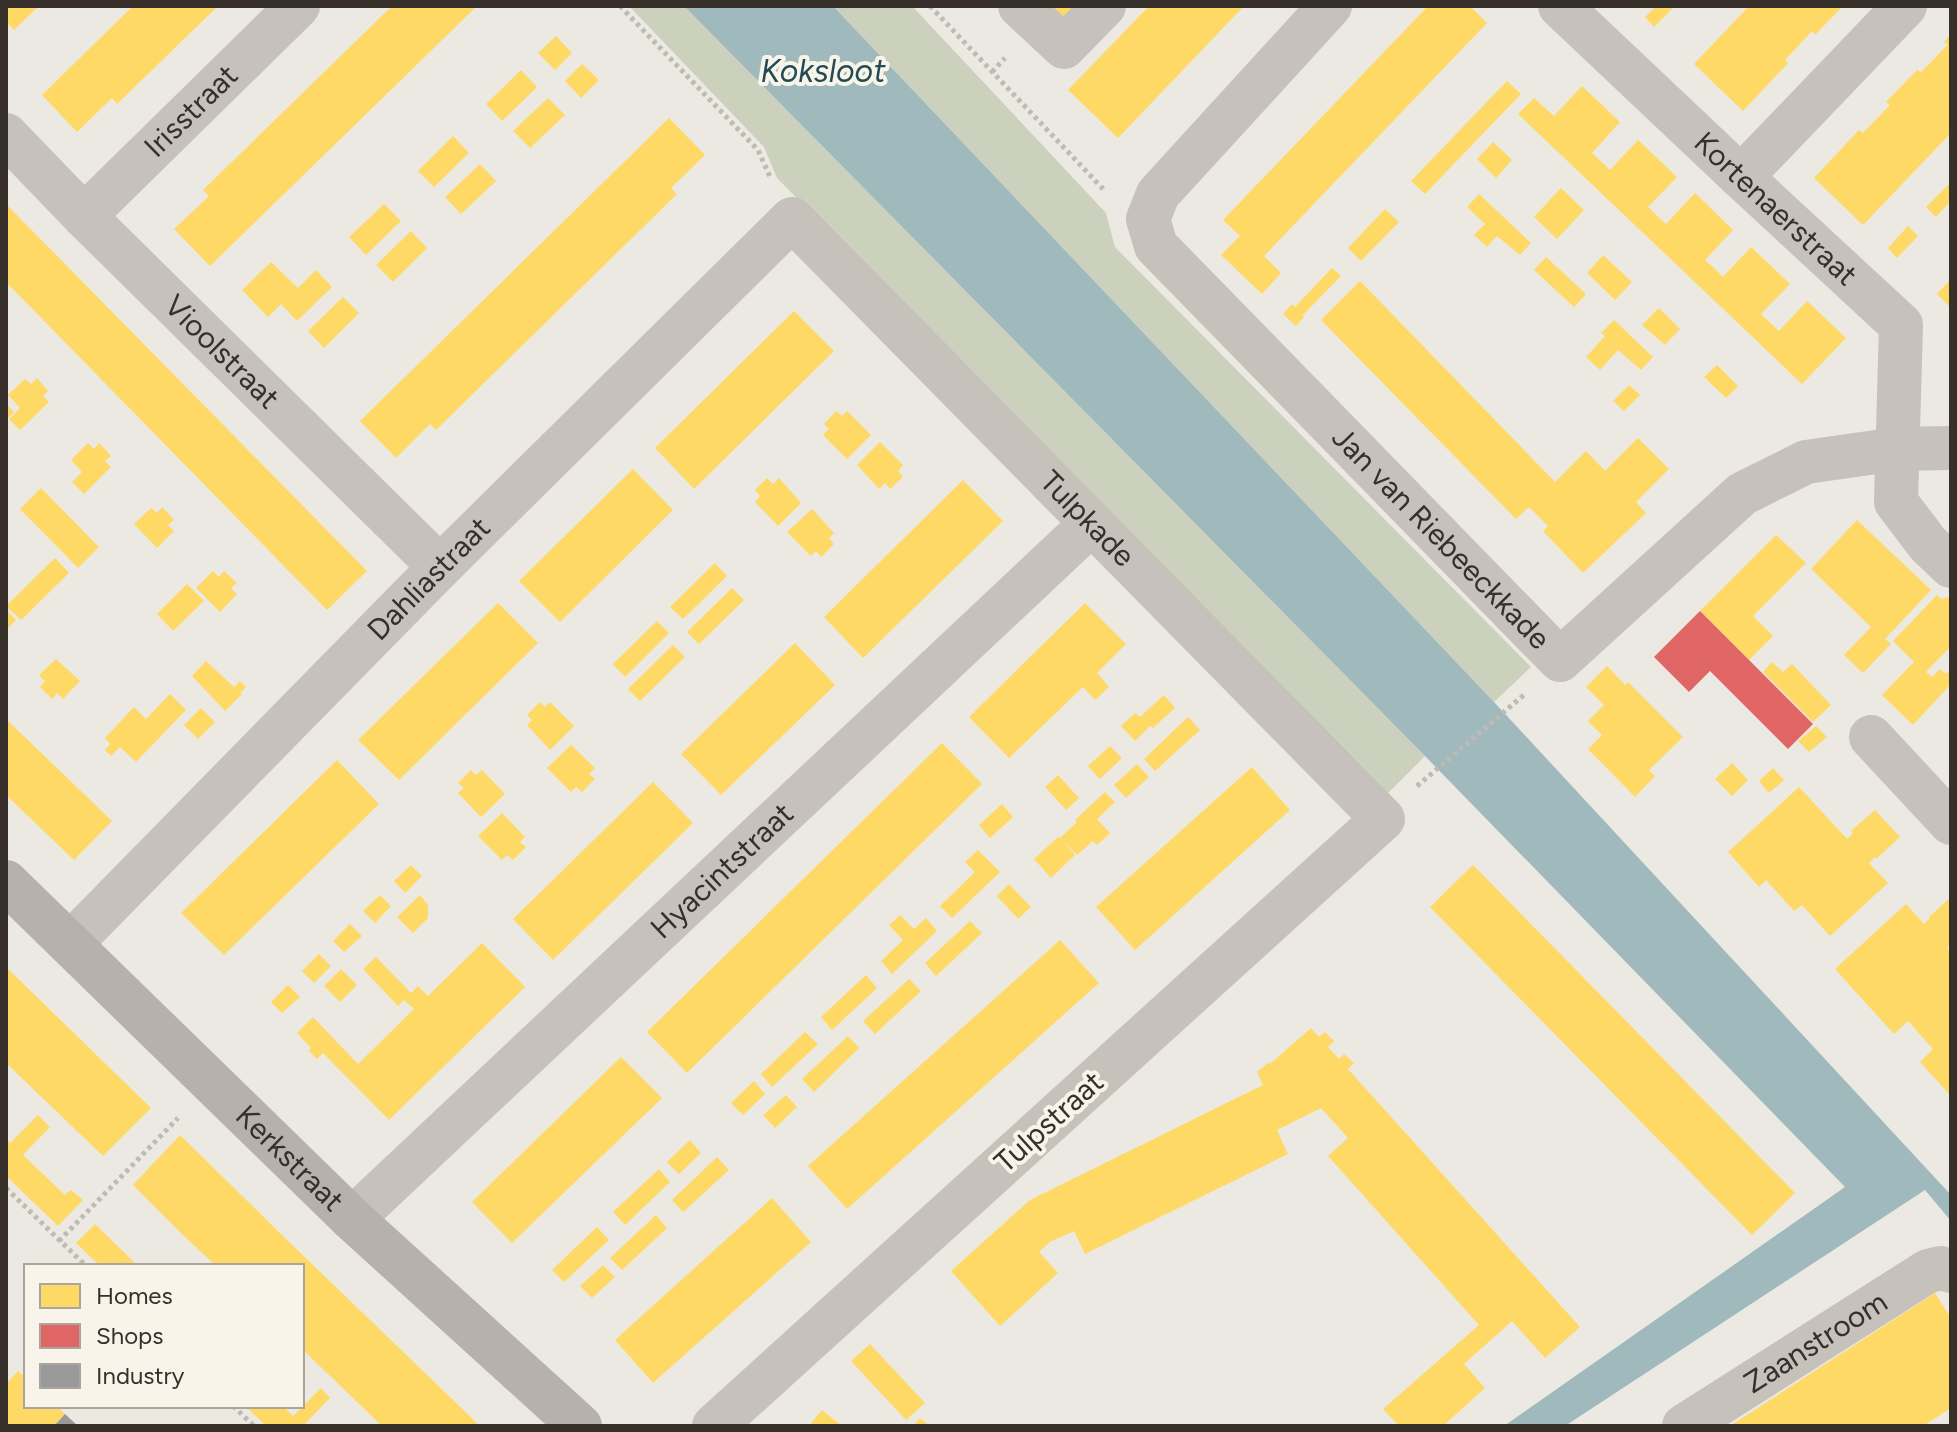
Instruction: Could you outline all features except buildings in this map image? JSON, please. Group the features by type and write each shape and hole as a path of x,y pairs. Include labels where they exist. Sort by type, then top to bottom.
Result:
{"street":[{"name":"Irisstraat","path":"84,216 298,6"},
{"path":"1020,6 1064,47 1104,6"},
{"path":"1148,219 1158,194 1330,6"},
{"name":"Kortenaerstraat","path":"1560,6 1901,325 1896,502 1928,544 1951,566"},
{"path":"1741,177 1905,6"},
{"name":"Vioolstraat","path":"6,135 440,567"},
{"name":"Tulpkade","path":"792,219 1383,819"},
{"name":"Dahliastraat","path":"70,944 440,567 792,219"},
{"name":"Jan van Riebeeckkade","path":"1148,219 1156,246 1560,660 1742,494 1806,462 1897,449"},
{"path":"1897,449 1951,448"},
{"name":"Hyacintstraat","path":"352,1219 1091,524"},
{"path":"1871,737 1951,823"},
{"name":"Tulpstraat","path":"714,1426 1383,819"},
{"name":"Kerkstraat","path":"6,882 352,1219 580,1426"},
{"name":"Zaanstroom","path":"1684,1426 1928,1271 1941,1268 1951,1271"}],"path":[{"path":"620,6 758,150 792,219"},
{"path":"930,6 1110,196 1148,219"},
{"path":"1430,774 1532,687"},
{"path":"59,1241 211,1083"},
{"path":"6,1188 84,1264"},
{"path":"235,1408 254,1426"}],"green space":[{"path":"629,6 684,6 1425,756 1386,795 777,178 764,147"},
{"path":"833,6 912,6 1106,213 1115,247 1531,667 1494,702"}],"water":[{"name":"Koksloot","path":"684,6 833,6 1494,702 1951,1195 1951,1221 1925,1190 1565,1426 1504,1426 1845,1187 1425,756"}]}
